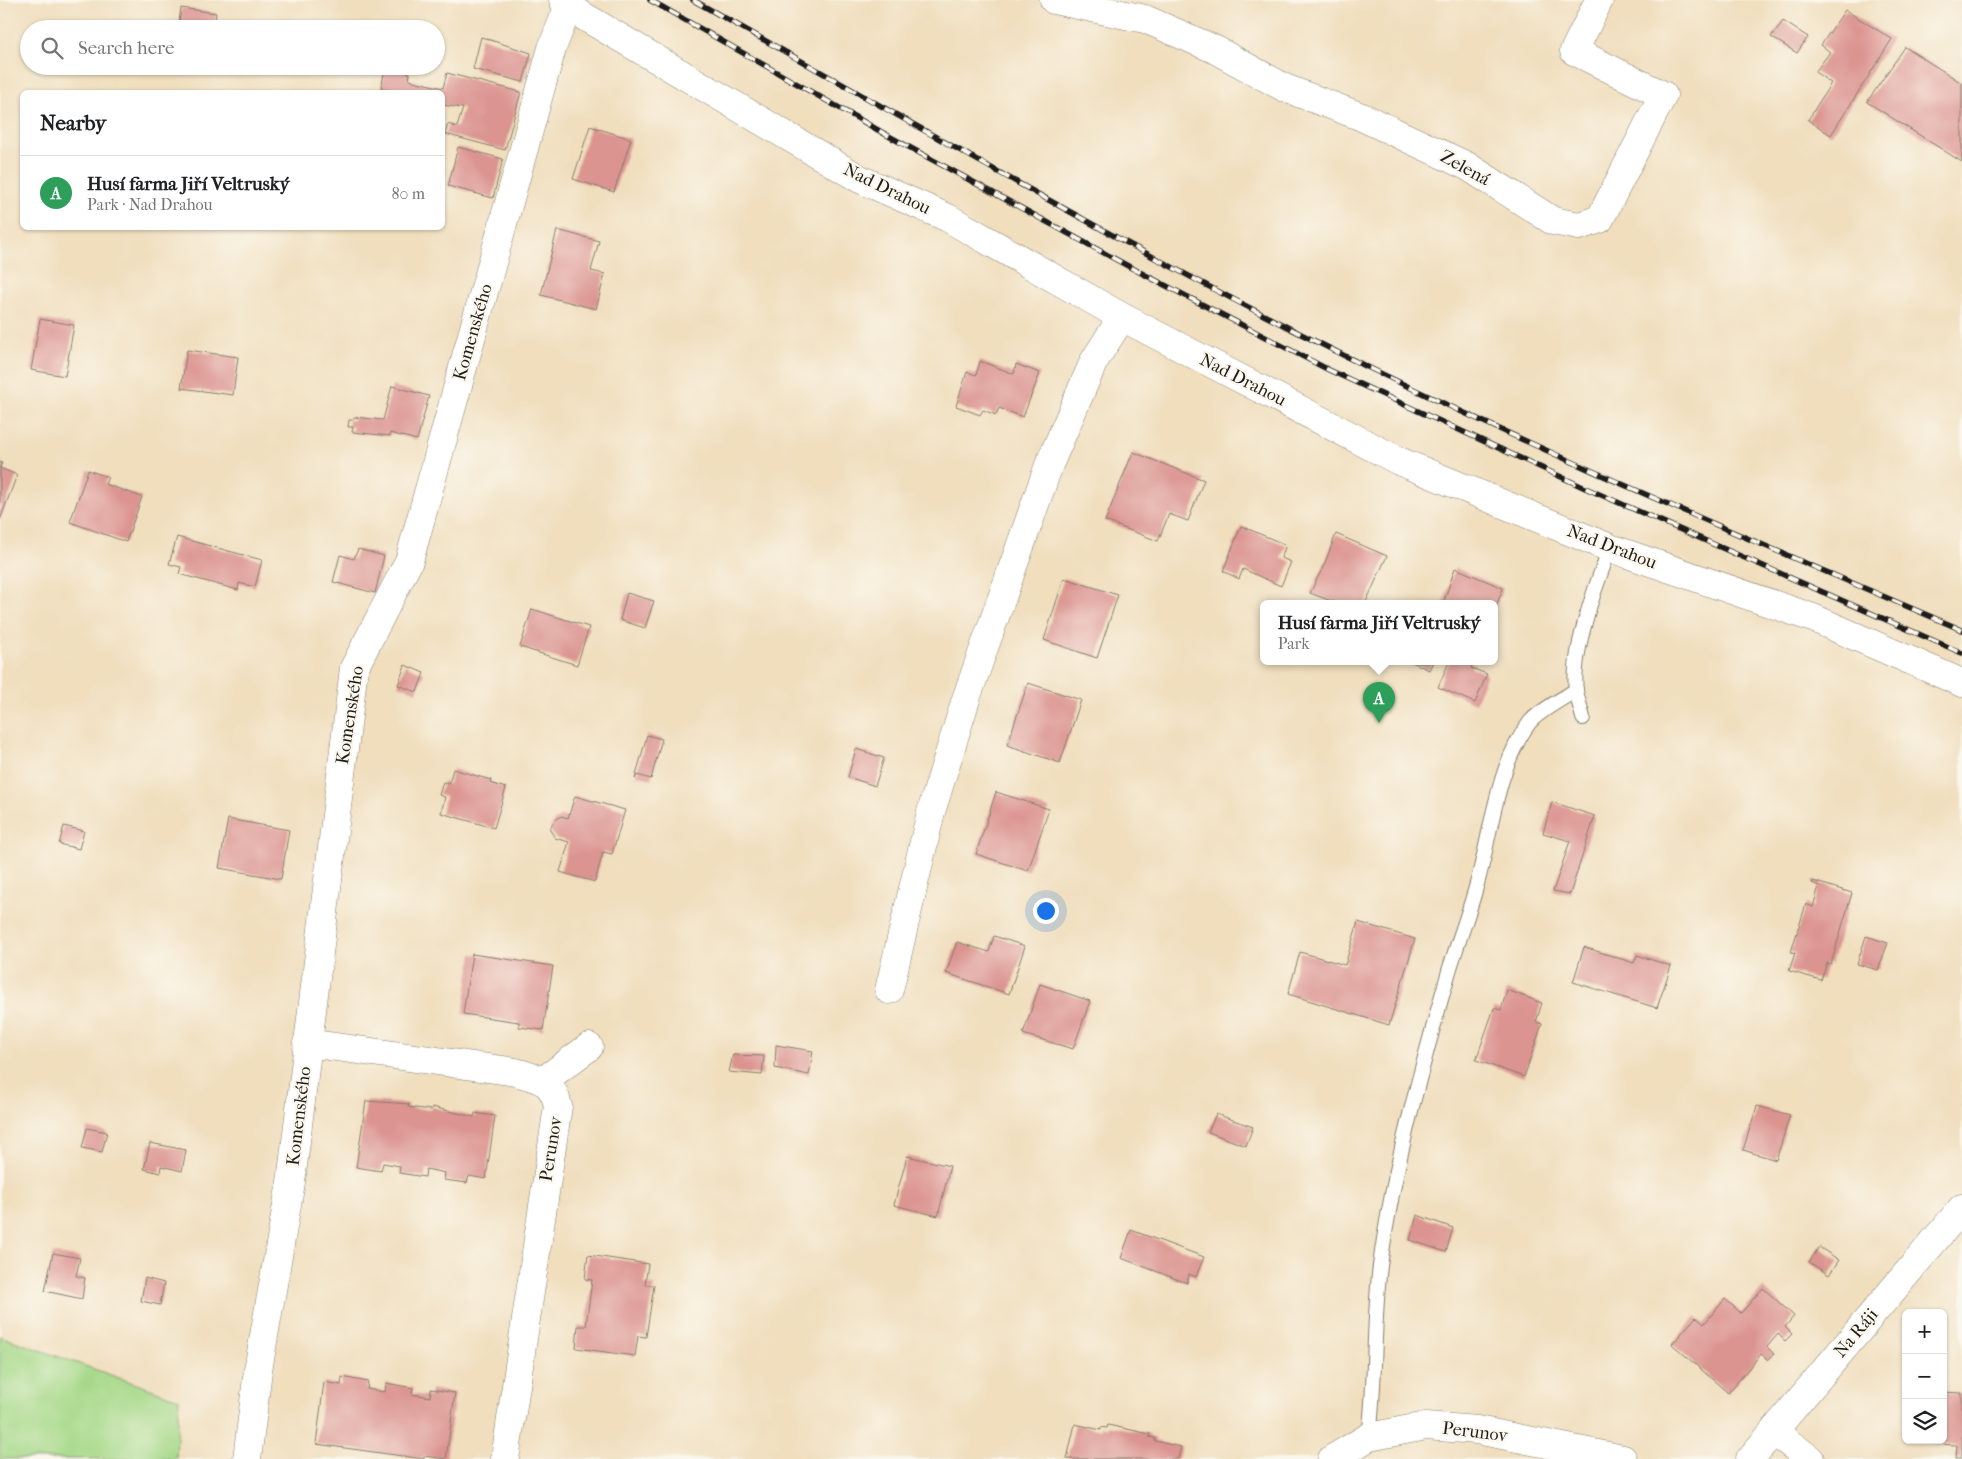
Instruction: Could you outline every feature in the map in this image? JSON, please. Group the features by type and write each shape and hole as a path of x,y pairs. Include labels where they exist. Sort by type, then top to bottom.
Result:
{"street":[{"name":"Zelená","path":"1054,0 1145,19 1214,49 1285,88 1362,117 1467,166 1553,221 1579,226 1600,219 1663,95 1574,50 1599,0"},
{"name":"Nad Drahou","path":"568,2 860,179 948,218 1122,318 1399,461 1610,548 1813,618 1962,683"},
{"name":"Komenského","path":"247,1459 258,1370 291,1182 354,668 409,561 552,48 568,2"},
{"path":"889,990 931,812 967,696 1049,465 1094,361 1122,318"},
{"path":"308,1043 516,1072 543,1081 589,1047"},
{"name":"Perunov","path":"505,1459 558,1106 555,1093 549,1083 543,1081"},
{"name":"Na Ráji","path":"1750,1459 1962,1208"},
{"name":"Perunov","path":"1332,1459 1369,1437 1426,1426 1477,1430 1623,1459"},
{"path":"1773,1432 1810,1459"}],"lane":[{"path":"1583,718 1576,690 1578,655 1587,617 1610,548"},
{"path":"1369,1437 1374,1396 1372,1369 1380,1263 1399,1163 1410,1114 1449,972 1478,880 1491,819 1516,747 1531,721 1576,690"}],"green space":[{"path":"0,1336 179,1399 176,1459 0,1459"}],"building":[{"path":"181,8 216,13 215,20 179,20"},
{"path":"1845,10 1892,39 1831,135 1808,120 1831,83 1815,72 1830,52 1821,45"},
{"path":"1783,21 1808,37 1797,53 1771,37"},
{"path":"481,37 531,53 523,82 473,69"},
{"path":"1905,47 1962,83 1962,162 1867,102"},
{"path":"447,73 521,92 505,150 445,134 448,124 457,127 463,108 445,105 445,90 381,89 384,75 410,75 409,80 443,88"},
{"path":"590,126 631,139 614,192 573,179"},
{"path":"458,147 503,159 493,198 448,186"},
{"path":"557,230 599,241 591,271 605,274 596,309 541,295"},
{"path":"40,319 74,325 65,376 31,370"},
{"path":"187,350 238,357 233,395 181,388"},
{"path":"980,361 1014,374 1016,364 1040,373 1023,417 999,408 996,415 983,410 980,415 956,406 967,372 976,375"},
{"path":"392,386 429,396 417,440 390,433 390,436 352,432 353,427 348,427 349,420 353,420 354,417 383,420"},
{"path":"1133,452 1204,480 1188,521 1169,514 1158,541 1105,521"},
{"path":"0,468 17,475 0,520"},
{"path":"88,470 108,477 105,484 142,497 126,542 70,522"},
{"path":"1241,526 1286,545 1281,558 1291,562 1281,586 1243,569 1239,579 1223,571"},
{"path":"1336,534 1387,556 1367,600 1328,600 1310,593 1324,565"},
{"path":"177,537 262,560 255,587 239,583 238,590 179,574 181,567 169,564"},
{"path":"358,549 384,556 375,593 333,582 340,555 354,559"},
{"path":"1455,568 1503,588 1498,601 1444,600"},
{"path":"1064,578 1118,595 1097,658 1044,640"},
{"path":"627,593 654,601 645,628 620,620"},
{"path":"532,609 589,627 577,665 520,647"},
{"path":"405,665 424,673 417,692 398,685"},
{"path":"1418,665 1432,665 1429,670"},
{"path":"1448,665 1472,665 1471,668 1487,674 1475,703 1438,687"},
{"path":"1028,683 1081,700 1060,763 1007,745"},
{"path":"647,735 662,739 651,779 637,775 635,779"},
{"path":"856,749 884,758 875,786 848,777"},
{"path":"453,769 491,780 490,783 506,788 494,828 441,813 445,797 439,795 443,782 449,784"},
{"path":"996,792 1049,809 1028,871 976,854"},
{"path":"575,796 625,810 612,854 603,852 595,882 560,872 569,842 555,838 550,830 553,822 561,816 568,818"},
{"path":"1552,802 1595,816 1570,894 1553,891 1570,841 1543,833"},
{"path":"228,819 289,830 281,879 219,868"},
{"path":"64,826 84,831 79,849 59,844"},
{"path":"1813,881 1852,893 1831,964 1827,963 1821,980 1789,971 1795,953 1791,952 1806,904 1813,907 1819,886 1812,883"},
{"path":"1358,922 1415,939 1389,1025 1288,994 1300,952 1345,965"},
{"path":"994,936 1025,946 1009,994 946,973 957,942 989,952"},
{"path":"1866,936 1888,943 1878,970 1857,964"},
{"path":"1584,947 1634,963 1637,955 1671,966 1657,1008 1573,982"},
{"path":"472,954 553,966 543,1030 519,1027 519,1022 463,1014"},
{"path":"1040,984 1090,1001 1073,1049 1023,1034"},
{"path":"1507,990 1542,1003 1536,1022 1542,1024 1524,1077 1476,1060 1494,1008 1501,1010"},
{"path":"776,1045 813,1051 809,1075 775,1068"},
{"path":"733,1055 764,1056 762,1075 729,1072"},
{"path":"366,1101 409,1104 408,1107 431,1110 432,1107 474,1117 475,1113 495,1116 486,1179 469,1176 467,1183 444,1180 445,1173 426,1169 425,1177 399,1173 400,1166 383,1163 381,1171 356,1167"},
{"path":"1757,1106 1790,1115 1776,1160 1743,1150"},
{"path":"1216,1114 1253,1127 1246,1146 1208,1132"},
{"path":"87,1128 107,1132 102,1152 82,1148"},
{"path":"150,1143 186,1150 182,1171 161,1166 160,1173 144,1169"},
{"path":"907,1156 950,1166 938,1216 894,1205"},
{"path":"1417,1215 1453,1228 1446,1252 1410,1240"},
{"path":"1131,1230 1204,1257 1196,1277 1189,1274 1187,1283 1121,1258"},
{"path":"1819,1247 1839,1260 1829,1275 1809,1262"},
{"path":"53,1253 80,1258 76,1276 85,1278 82,1299 45,1291"},
{"path":"588,1255 648,1264 645,1285 654,1285 646,1337 638,1336 635,1356 576,1348 578,1326 586,1326 592,1280 585,1279"},
{"path":"145,1278 164,1283 160,1305 141,1301"},
{"path":"1763,1288 1794,1316 1785,1327 1792,1334 1785,1341 1778,1334 1767,1347 1774,1354 1768,1360 1761,1354 1728,1393 1672,1344 1696,1317 1704,1324 1725,1299 1741,1313"},
{"path":"342,1377 368,1382 367,1389 385,1392 386,1383 413,1388 412,1394 430,1397 431,1389 455,1393 446,1459 424,1456 424,1459 316,1444 324,1382 341,1385"},
{"path":"1947,1392 1962,1393 1962,1458 1956,1458 1957,1445 1935,1444 1947,1444"},
{"path":"1075,1424 1101,1430 1101,1427 1107,1428 1108,1425 1150,1434 1149,1437 1155,1438 1155,1441 1181,1447 1178,1459 1067,1459"}],"railway":[{"path":"650,0 885,134 1128,266 1329,370 1583,487 1962,653"},
{"path":"693,0 1097,227 1343,355 1496,428 1962,630"}],"place":[{"name":"Husí farma Jiří Veltruský","path":"1379,723"}]}
